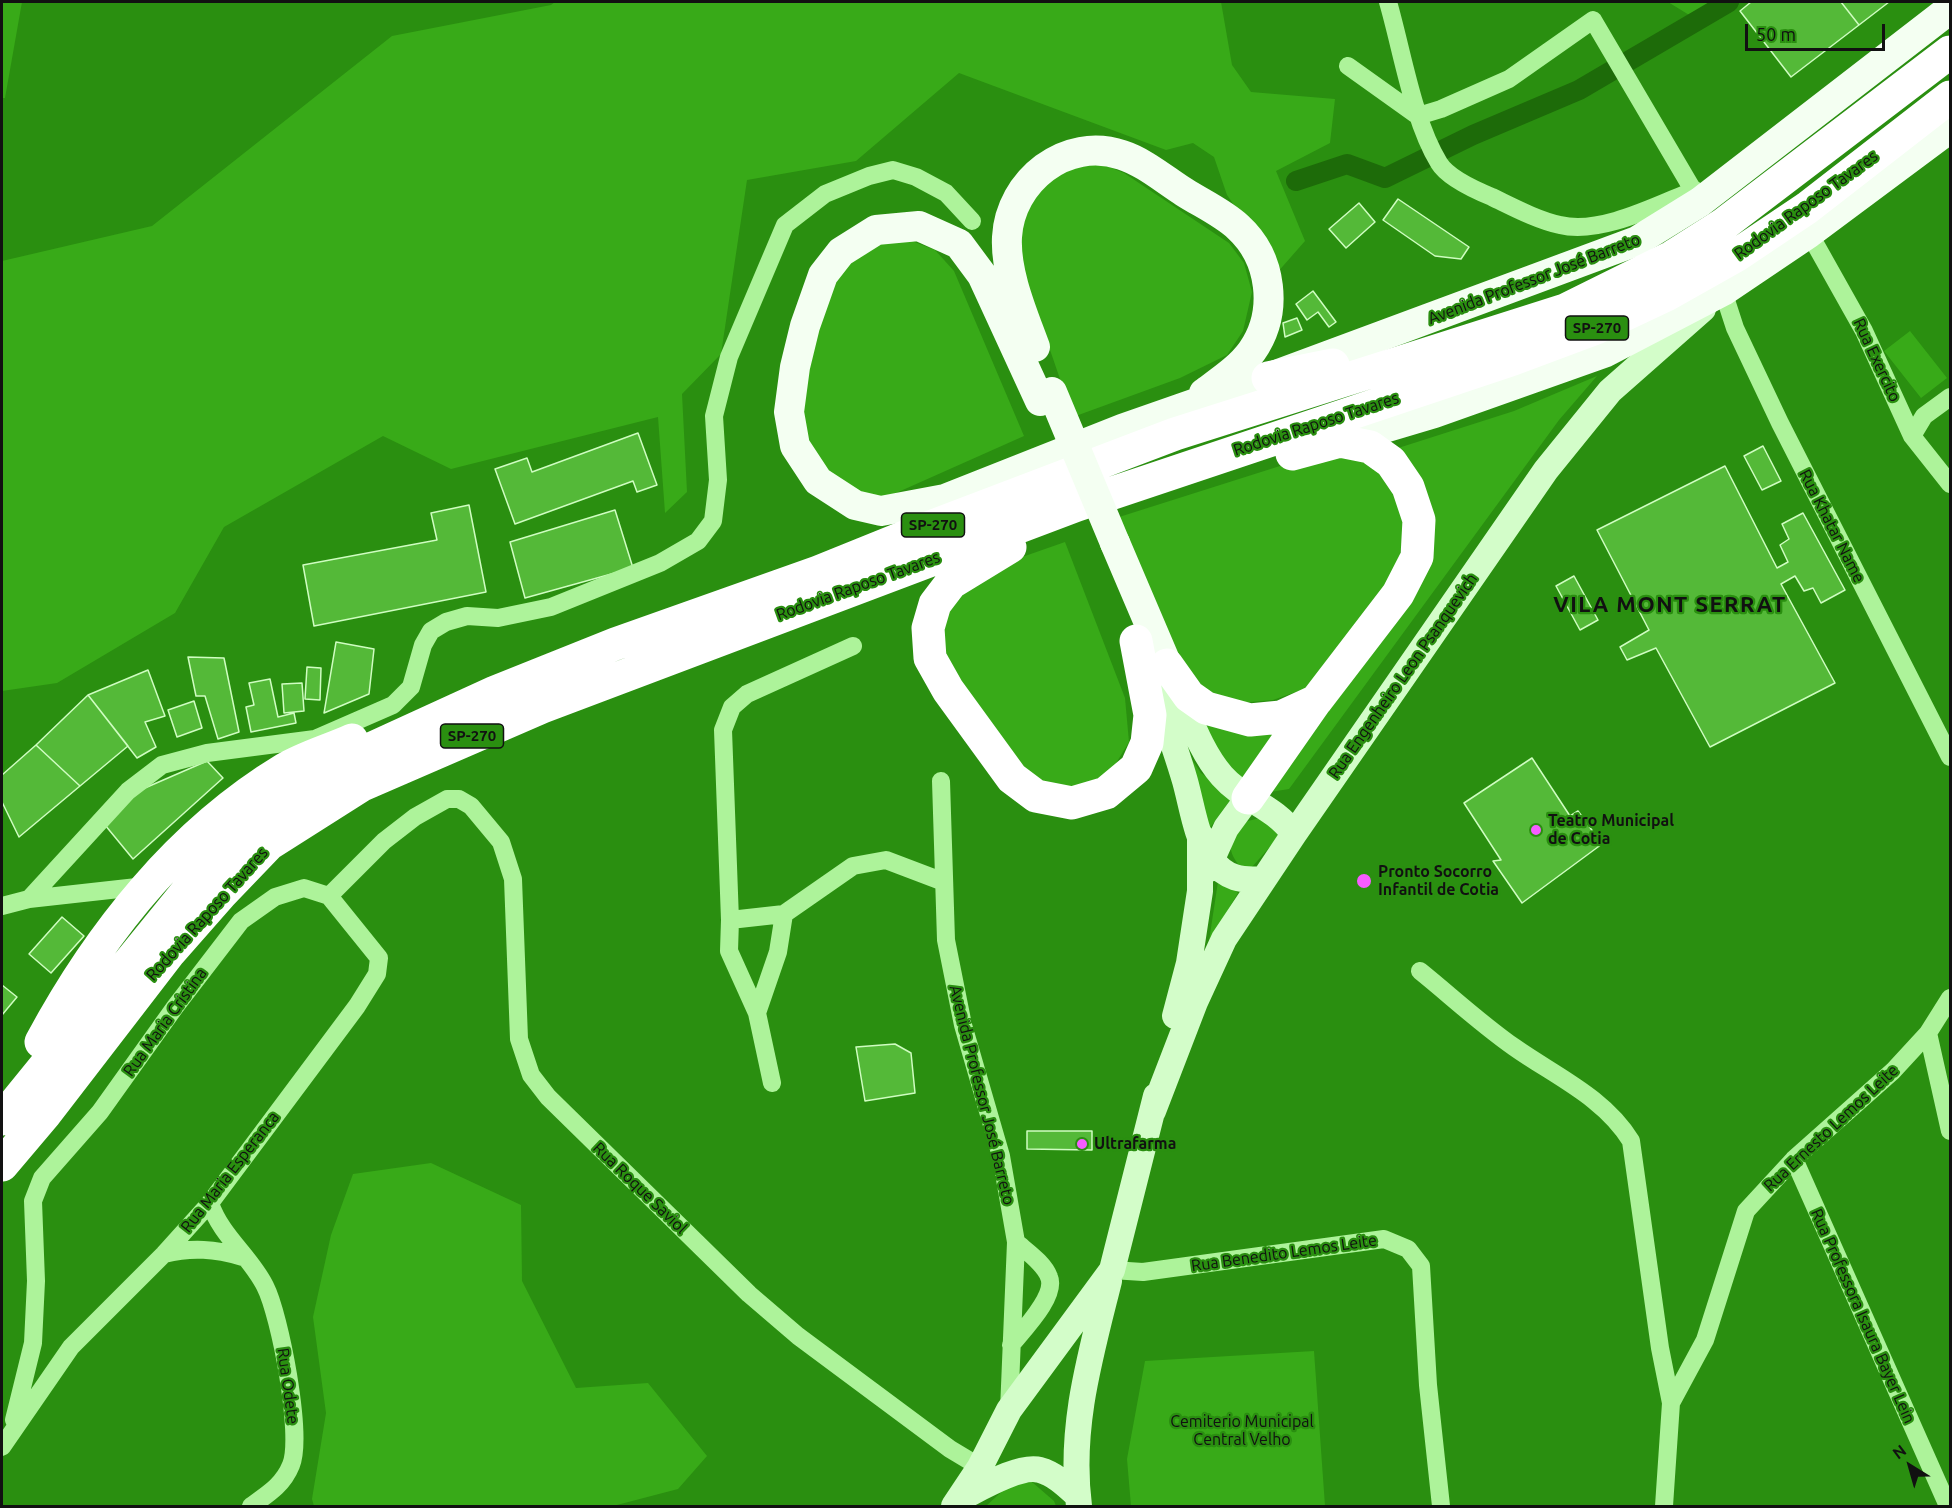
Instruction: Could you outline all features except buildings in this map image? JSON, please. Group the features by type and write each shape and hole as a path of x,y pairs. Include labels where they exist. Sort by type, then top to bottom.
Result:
{"highway":[{"name":"Avenida Professor José Barreto","path":"1268,378 1637,242 1950,9"},
{"name":"Rodovia Raposo Tavares","path":"2,1119 130,958 189,889 240,838 290,798 366,751 495,692 615,644 818,572 917,531 1175,434 1565,310 1672,257 1781,183 1950,52"},
{"name":"Rodovia Raposo Tavares","path":"2,1165 46,1113 170,952 221,894 269,844 362,785 542,707 1077,505 1514,358 1596,328 1666,295 1737,255 1807,208 1950,97"},
{"path":"1196,465 1231,467 1263,462 1340,441 1434,413 1606,352 1723,291 1809,233 1950,128"},
{"path":"1046,396 1011,266 1007,239 1010,216 1016,197 1031,180 1055,160 1076,153 1096,150 1122,154 1237,226 1254,245 1266,269 1269,300 1264,325 1252,351 1228,375 1186,406"},
{"path":"945,499 881,511 855,505 818,481 795,446 789,412 795,367 806,323 823,275 840,252 876,230 919,226 959,244 982,275 1046,396 1108,546 1167,665 1189,696 1206,708 1227,716 1250,720 1281,717 1316,701"},
{"path":"615,644 776,570 945,499 1186,406 1268,378 1367,357 1672,257"},
{"path":"1248,798 1316,701 1398,594 1417,557 1419,520 1408,487 1390,462 1370,447 1340,441"},
{"path":"1077,505 1046,527 991,556 951,583 934,604 928,628 930,658 948,690 1012,778 1036,796 1072,803 1106,793 1136,768 1147,742 1150,715 1136,641 1108,546"},
{"path":"2,1114 45,1035 95,952 148,885 188,844 232,805 287,768 446,701 495,692"}],"main road":[{"name":"Rua Engenheiro Leon Psanquevich","path":"1153,1111 1195,1002 1224,939 1546,470 1622,378 1723,291"},
{"path":"1136,641 1173,741 1200,835 1211,859 1223,871 1241,881 1264,879"},
{"path":"1167,665 1207,753 1222,777 1248,798 1283,819 1294,834"},
{"path":"1200,891 1211,859 1226,828 1248,798"},
{"path":"1200,835 1200,891"},
{"name":"Rua Engenheiro Leon Psanquevich","path":"957,1503 980,1467 1009,1410 1112,1270 1189,963 1200,891"},
{"path":"1079,1501 1076,1447 1080,1400 1112,1270"},
{"path":"957,1503 1014,1473 1038,1469 1060,1480 1079,1501"}],"street":[{"path":"1388,2 1418,116 1423,134 1440,166 1486,194 1558,225 1577,228 1627,218 1698,196 1593,20 1509,80 1418,116"},
{"path":"1348,66 1418,116"},
{"path":"29,899 128,791 162,765 207,753 315,739 393,705 411,687 423,645 431,632 446,622 467,616 498,618 551,607 660,563 698,541 713,521 718,480 714,416 729,357 785,225 825,194 869,176 893,170 916,177 946,193 972,221"},
{"name":"Rua Exercito","path":"1809,233 1864,331 1912,436 1950,484"},
{"name":"Rua Khatar Name","path":"1723,291 1735,328 1780,423 1950,757"},
{"path":"1912,436 1924,416 1950,397"},
{"path":"772,1083 757,1013 729,951 730,920 723,730 732,707 747,694 853,646"},
{"name":"Avenida Professor José Barreto","path":"941,781 946,940 963,1025 1001,1156 1016,1242 1009,1410"},
{"name":"Rua Roque Saviol","path":"329,896 384,841 415,817 447,799 459,800 471,806 501,842 513,879 519,1039 531,1075 548,1097 749,1294 798,1336 950,1449 980,1467"},
{"path":"730,920 784,914 854,866 886,860 944,882"},
{"path":"2,906 29,899 148,885"},
{"name":"Rua Maria Cristina","path":"6,1439 33,1343 36,1281 33,1201 42,1178 100,1112 175,1007 241,921 275,897 304,888 329,896"},
{"name":"Rua Maria Esperanca","path":"6,1439 70,1347 164,1254 210,1203 357,1006 377,974 379,958 329,896"},
{"path":"757,1013 778,952 784,914"},
{"path":"1420,971 1512,1046 1596,1101 1619,1122 1630,1142 1662,1359 1671,1403"},
{"name":"Rua Ernesto Lemos Leite","path":"1664,1506 1671,1403 1705,1340 1746,1211 1794,1159 1893,1071 1928,1033 1950,998"},
{"path":"1928,1033 1950,1131"},
{"name":"Rua Professora Isaura Bayer Lein","path":"1794,1159 1948,1506"},
{"name":"Rua Odete","path":"210,1203 223,1232 265,1286 283,1344 296,1446 292,1464 281,1484 251,1506"},
{"name":"Rua Benedito Lemos Leite","path":"1112,1270 1143,1272 1384,1239 1408,1249 1421,1266 1428,1385 1441,1506"},
{"path":"1011,1346 1047,1299 1051,1288 1050,1278 1046,1271 1016,1242"},
{"path":"164,1254 184,1249 215,1249 243,1257"}],"green space":[{"path":"2,2 22,2 5,98 2,98"},
{"path":"555,2 1221,2 1232,65 1251,92 1335,99 1330,143 1276,171 1305,241 1276,274 1254,234 1227,195 1214,157 1193,143 1166,150 959,73 856,161 747,180 721,354 682,394 687,492 665,513 658,417 451,469 383,436 224,527 175,613 57,683 2,691 2,261 152,226 392,36 551,5"},
{"path":"1668,2 1729,2 1699,21"},
{"path":"1092,160 1124,173 1229,243 1244,263 1252,292 1243,331 1227,355 1180,378 1073,417 1011,236 1048,171"},
{"path":"912,241 935,250 954,271 1024,436 887,497 851,492 831,478 797,421 826,290 869,244"},
{"path":"1910,331 1947,378 1921,398 1884,351"},
{"path":"1597,376 1559,420 1289,789 1264,793 1417,585 1392,450 1514,411"},
{"path":"1343,446 1371,459 1390,483 1406,514 1400,555 1387,583 1307,688 1273,700 1239,703 1203,694 1191,684 1116,518"},
{"path":"1065,542 1125,698 1129,742 1110,773 1083,786 1062,789 1016,769 939,658 944,608 1005,563"},
{"path":"1208,717 1292,721 1247,783 1233,777 1203,732"},
{"path":"1182,745 1201,773 1233,796 1207,832"},
{"path":"1264,817 1282,833 1252,867 1240,867 1232,854 1233,839 1244,822"},
{"path":"1219,875 1238,893 1209,941"},
{"path":"431,1163 521,1205 522,1281 576,1388 648,1383 707,1456 678,1489 613,1506 314,1506 312,1499 326,1413 313,1317 331,1235 353,1174"},
{"name":"Cemiterio Municipal Central Velho","path":"1314,1351 1325,1506 1131,1506 1127,1459 1145,1361"},
{"path":"1032,1482 1054,1501 1056,1506 986,1506 1009,1485"}],"waterway":[{"path":"1296,181 1347,164 1385,178 1473,135 1579,90 1729,2"}],"place":[{"name":"Teatro Municipal de Cotia","path":"1536,830"},
{"name":"Pronto Socorro Infantil de Cotia","path":"1364,881"},
{"name":"Ultrafarma","path":"1082,1144"}],"district":[{"name":"VILA MONT SERRAT","path":"1670,605"}]}
